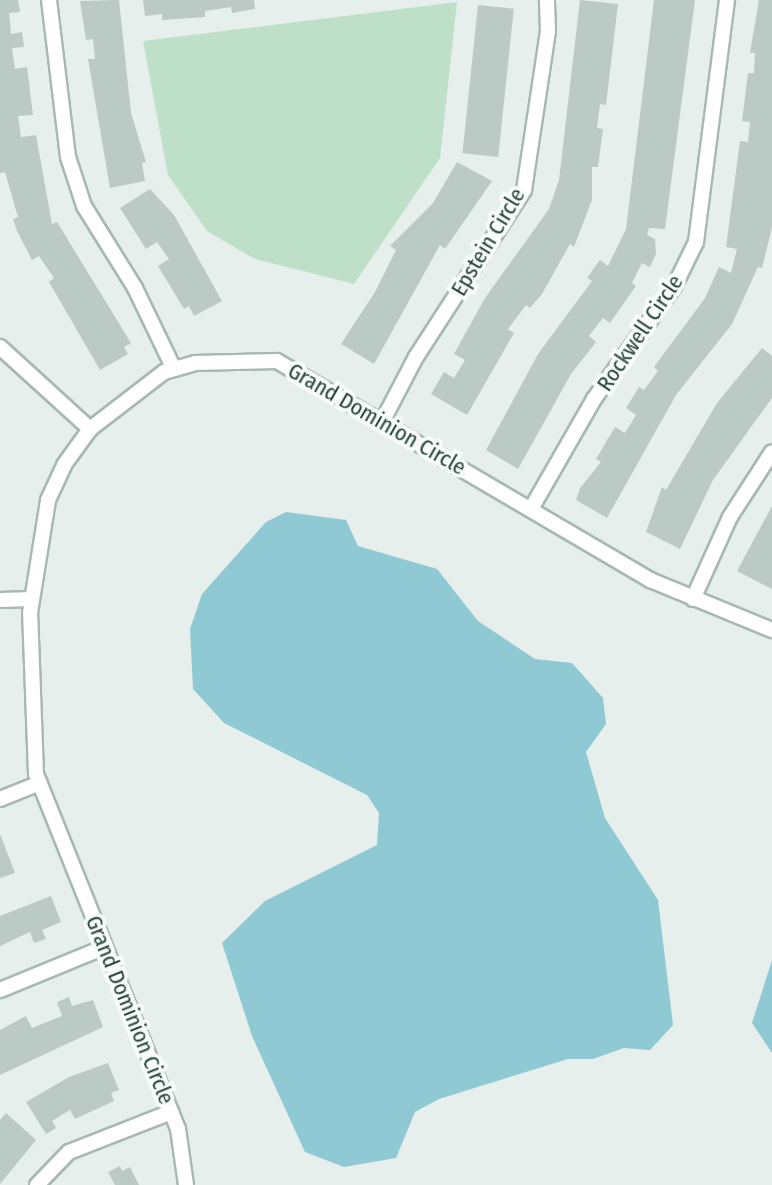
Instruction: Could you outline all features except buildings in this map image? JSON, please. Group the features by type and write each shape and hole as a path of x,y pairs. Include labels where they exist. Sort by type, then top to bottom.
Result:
{"street":[{"path":"49,0 68,154 84,206 135,288 174,369"},
{"name":"Epstein Circle","path":"383,420 416,357 524,190 548,31 547,0"},
{"name":"Rockwell Circle","path":"531,509 594,399 675,285 696,242 727,0"},
{"path":"0,347 90,429"},
{"name":"Grand Dominion Circle","path":"186,1185 171,1112 40,783 32,599 48,500 64,465 90,429 134,390 174,369 195,363 277,361 383,420 650,580 772,630"},
{"path":"693,599 730,517 772,452"},
{"path":"0,600 32,599"},
{"path":"0,799 40,783"},
{"path":"0,990 105,947"},
{"path":"37,1185 69,1152 171,1112"}],"green space":[{"path":"457,2 440,158 354,284 255,259 207,231 168,175 143,41"}],"water":[{"path":"286,512 346,520 358,546 437,569 478,621 535,659 572,663 603,698 606,724 586,752 605,818 658,900 673,1025 650,1050 624,1048 593,1059 568,1059 439,1099 415,1112 396,1158 344,1167 305,1152 252,1036 222,943 265,901 377,845 379,813 367,795 224,723 193,689 190,629 202,594 266,522"},
{"path":"772,960 772,1053 752,1023"}]}
